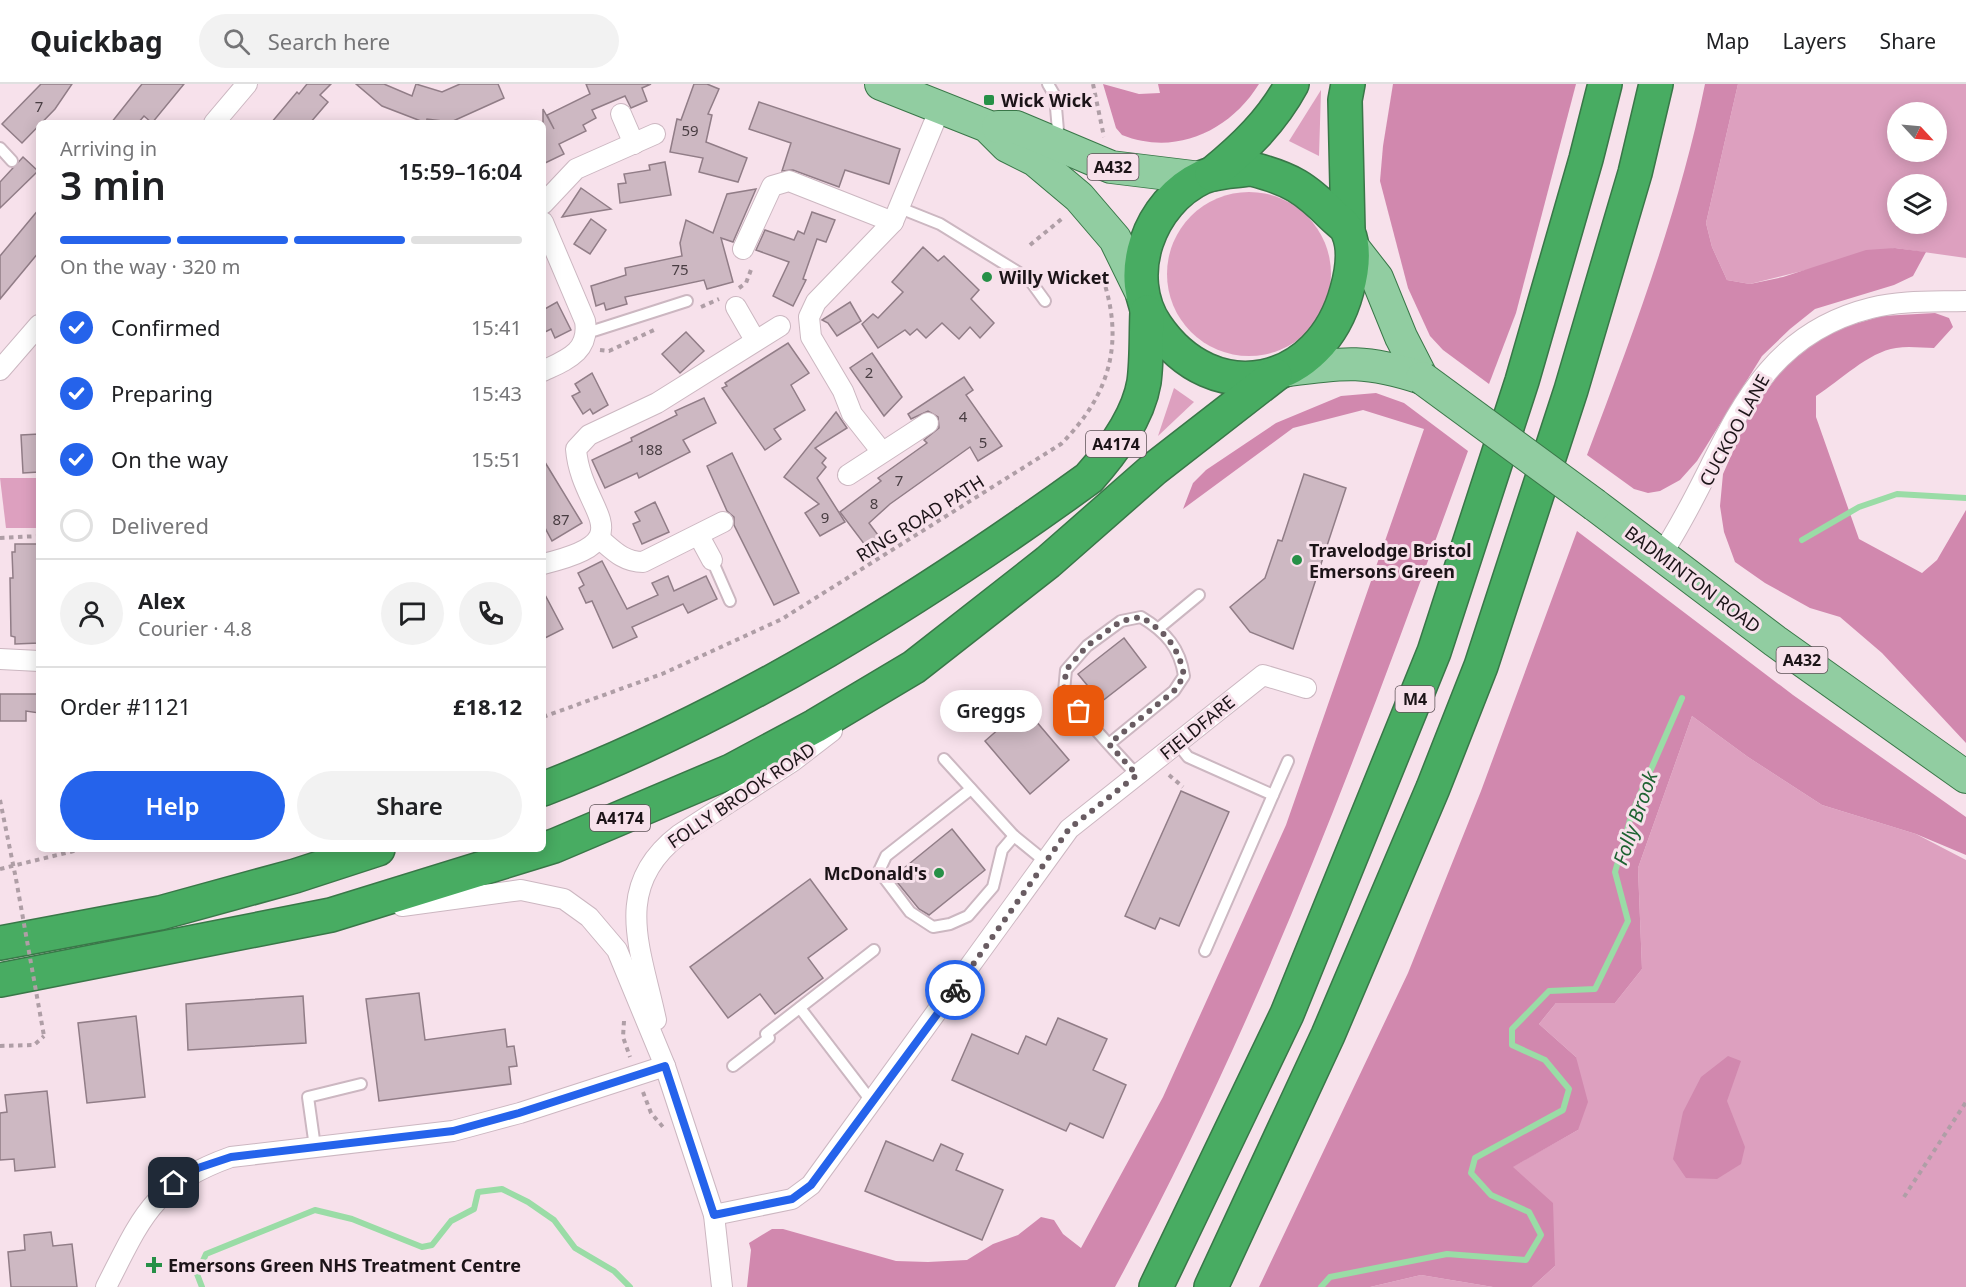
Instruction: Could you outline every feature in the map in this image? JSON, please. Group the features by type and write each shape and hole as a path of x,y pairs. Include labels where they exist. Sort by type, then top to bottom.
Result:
{"highway":[{"path":"1292,84 1271,117 1248,145 1207,176 1179,192 1155,221 1143,253 1144,302 1182,358 1217,375 1254,379 1282,372 1332,328 1343,306 1350,282 1345,100 1348,84"},
{"name":"M4","path":"1156,1287 1287,1014 1434,652 1522,381 1586,159 1605,84"},
{"name":"M4","path":"1211,1287 1328,1035 1433,788 1481,666 1571,390 1635,173 1656,84"},
{"path":"1207,176 1252,169 1283,177 1310,193 1350,238"},
{"name":"A4174","path":"546,788 680,728 788,674 902,607 1089,478 1109,455 1130,420 1144,383 1144,302"},
{"name":"A4174","path":"546,848 700,784 815,726 914,667 1048,562 1154,469 1282,372"},
{"path":"0,943 160,913 295,876 369,852"},
{"name":"A4174","path":"0,980 331,915 535,852"}],"main road":[{"name":"A432","path":"892,85 987,126 1007,146 1035,160 1079,196 1115,239 1144,302"},
{"name":"A432","path":"987,126 1016,127 1111,167 1207,176"},
{"name":"BADMINTON ROAD","path":"1350,238 1377,278 1401,337 1422,378"},
{"name":"BADMINTON ROAD","path":"1282,372 1333,364 1369,363 1422,378 1966,777"}],"street":[{"path":"216,120 241,86"},
{"path":"882,452 852,414 843,391 811,336 809,317 816,302 896,215 941,106"},
{"path":"621,114 634,144"},
{"path":"546,201 576,169 656,134"},
{"path":"743,249 772,186 789,181 896,215"},
{"path":"546,229 585,321 587,333 574,356 546,370"},
{"name":"CUCKOO LANE","path":"1661,555 1693,505 1756,384 1777,358 1831,320 1872,307 1912,302 1966,302"},
{"path":"736,307 755,340"},
{"path":"546,563 586,550 600,540 603,528 600,513 578,468 576,449 589,435 657,403 780,326"},
{"path":"0,370 36,328"},
{"path":"848,475 928,423"},
{"path":"600,540 619,556 632,562 643,562 723,522"},
{"path":"699,536 712,560"},
{"path":"0,659 36,661"},
{"name":"FOLLY BROOK ROAD","path":"665,1066 635,906 639,886 648,866 672,840 793,761 914,667"},
{"name":"FIELDFARE","path":"714,1215 792,1199 811,1185 1069,829 1263,675 1306,688"},
{"name":"FOLLY BROOK ROAD","path":"331,915 521,890 564,900 589,917 617,950 665,1066 714,1215 722,1287"},
{"path":"106,1287 150,1207 174,1183 198,1168 231,1157 453,1131 519,1113 665,1066"}],"lane":[{"path":"1048,84 1055,96 1060,147"},
{"path":"0,148 12,161"},
{"path":"896,215 940,224 1029,279 1045,301"},
{"path":"587,333 687,301"},
{"path":"712,560 730,601"},
{"path":"1159,628 1199,595"},
{"path":"1109,744 1174,691 1184,676 1181,657 1159,628 1141,617 1121,621 1087,646 1066,670 1064,691 1109,744 1137,775"},
{"path":"1178,743 1188,757 1273,795"},
{"path":"944,759 1014,836 1046,862"},
{"path":"1205,951 1288,761"},
{"path":"971,789 886,856 879,871 910,912 933,927 950,924 968,916 993,887 1002,850 1014,836"},
{"path":"733,1066 769,1038 765,1034 874,950"},
{"path":"800,1008 872,1102"},
{"path":"315,1147 308,1097 361,1084"}],"path":[{"path":"1093,84 1104,138"},
{"path":"1030,245 1066,213 1073,224"},
{"name":"RING ROAD PATH","path":"546,716 662,674 782,619 1061,444 1080,424 1096,399 1109,371 1113,340 1112,313 1100,270"},
{"path":"0,538 36,536"},
{"path":"0,800 44,1036 34,1045 0,1046"},
{"path":"0,869 69,852"},
{"path":"1904,1197 1966,1102"}],"shaded area":[{"path":"1103,84 1139,94 1160,93 1158,84 1259,84 1247,101 1216,127 1181,141 1162,143 1142,141 1122,135 1116,128"},
{"path":"1393,84 1576,84 1516,313 1489,384 1443,350 1430,336 1408,288 1380,181"},
{"path":"1705,84 1738,84 1706,223 1712,247 1727,280 1750,284 1783,277 1866,250 1895,248 1926,252 1913,276 1894,285 1815,309 1790,329 1762,356 1697,461 1680,480 1660,491 1648,493 1634,489 1587,455 1654,272 1682,179"},
{"path":"1738,84 1966,84 1966,258 1895,248 1750,284 1727,280 1712,247 1706,223"},
{"path":"1321,90 1319,156 1289,141"},
{"path":"1249,192 1280,198 1307,216 1325,243 1331,274 1325,305 1307,332 1280,350 1249,356 1218,350 1191,332 1173,305 1167,274 1173,243 1191,216 1218,198"},
{"path":"1935,313 1949,318 1953,327 1934,348 1896,348 1875,355 1816,396 1816,417 1859,539 1922,573 1937,560 1966,510 1966,743 1882,653 1840,617 1810,608 1765,583 1735,562 1724,532 1720,506 1723,474 1749,415 1784,367 1830,331 1882,316"},
{"path":"1174,388 1194,402 1158,436"},
{"path":"1376,393 1404,403 1468,451 1390,664 1307,876 1217,1084 1168,1186 1115,1287 747,1287 751,1250 749,1243 772,1229 783,1229 896,1261 928,1262 967,1260 993,1244 1018,1235 1041,1217 1054,1220 1063,1234 1081,1248 1163,1097 1286,825 1424,429 1363,410 1293,428 1183,509 1193,483 1206,470 1276,423 1341,396"},
{"path":"0,478 36,478 36,528 6,528"},
{"path":"1577,531 1793,695 1966,817 1966,855 1916,834 1822,805 1748,757 1692,716 1638,868 1642,969 1615,1003 1556,1003 1539,1024 1576,1057 1588,1102 1578,1130 1513,1167 1553,1203 1555,1266 1532,1287 1493,1287 1421,1275 1370,1287 1259,1287 1408,973 1481,791"},
{"path":"1692,716 1748,757 1822,805 1916,834 1966,860 1966,1287 1532,1287 1555,1266 1512,1167 1578,1130 1576,1057 1539,1024 1556,1003 1615,1003 1642,969 1638,868"},
{"path":"1728,1056 1741,1061 1727,1101 1745,1147 1741,1164 1717,1179 1686,1178 1673,1159 1683,1112 1701,1077"},
{"path":"1421,1275 1493,1287 1370,1287"}],"building":[{"path":"41,84 72,84 44,120 36,120 36,129 22,143 2,124"},
{"path":"142,84 184,84 154,120 149,120 144,116 141,120 113,120"},
{"path":"307,84 331,84 320,95 328,102 313,120 274,120 297,92 299,94"},
{"path":"356,84 384,84 412,96 416,84 442,92 460,84 498,84 504,98 455,120 418,120 382,106"},
{"path":"586,84 651,84 642,88 647,101 631,108 625,96 592,110 596,118 583,125 586,131 559,144 564,154 546,163 546,120 543,120 543,109 554,129 547,115 590,94"},
{"path":"694,84 707,84 719,89 708,114 712,115 706,142 747,158 738,182 699,172 703,158 670,152 677,119 681,120"},
{"path":"759,102 900,149 889,184 845,170 839,187 793,170 782,171 791,143 749,129"},
{"path":"23,157 36,169 36,173 0,208 0,182"},
{"path":"665,162 671,195 620,203 618,184 626,183 624,174 650,170 649,165"},
{"path":"581,188 611,209 562,217"},
{"path":"756,189 733,242 721,238 733,282 707,289 704,280 625,297 627,304 606,310 604,303 596,306 591,286 626,275 625,268 682,256 680,243 686,220 713,233 727,194"},
{"path":"812,212 835,220 826,242 817,239 803,279 806,280 793,306 773,296 789,262 756,250 765,230 794,240 798,231 804,234"},
{"path":"36,213 36,256 0,299 0,256"},
{"path":"591,219 606,230 590,254 574,244"},
{"path":"923,247 938,261 944,256 979,290 971,299 994,323 980,338 970,327 959,339 942,323 926,338 917,329 910,335 905,330 878,348 862,324 873,314 878,318 903,292 892,282"},
{"path":"557,302 571,330 555,338 551,329 546,332 546,308"},
{"path":"850,302 861,321 837,336 828,323 822,320"},
{"path":"686,332 704,351 680,373 662,354"},
{"path":"788,343 809,373 791,385 805,410 774,429 781,439 765,450 722,388 727,386 725,383"},
{"path":"872,353 902,397 884,416 850,368"},
{"path":"592,373 608,405 593,414 590,409 583,414 572,396 580,392 575,384"},
{"path":"964,377 973,390 966,395 1002,446 978,461 970,447 890,504 869,523 881,539 868,549 840,512 881,481 878,478 927,443 924,440 939,428 938,417 928,411 911,419 908,414"},
{"path":"704,398 716,423 683,440 690,452 639,478 637,473 605,488 592,460 632,441 631,438 677,415 675,411"},
{"path":"836,412 847,428 815,448 826,458 822,463 826,467 817,478 845,522 820,536 805,513 819,504 784,477"},
{"path":"36,434 36,472 23,473 21,435"},
{"path":"732,453 799,593 774,605 734,525 734,517 727,511 707,466"},
{"path":"546,464 582,523 552,541 546,530"},
{"name":"Travelodge Bristol Emersons Green","path":"1304,474 1346,488 1293,649 1250,632 1230,607 1265,578 1278,540 1282,541"},
{"path":"655,502 669,532 642,544 633,524 640,521 635,512"},
{"path":"15,544 36,544 36,643 15,644 15,637 11,636 10,578 13,578 12,552 15,552"},
{"path":"602,561 627,609 658,595 652,583 668,576 674,591 706,576 717,599 688,613 683,604 632,627 637,637 613,648 592,601 586,603 579,588 584,585 578,573"},
{"path":"546,597 563,629 546,638"},
{"path":"1124,638 1146,667 1101,702 1078,674"},
{"path":"0,694 36,694 36,713 26,711 26,721 0,721"},
{"path":"1024,707 1069,760 1030,794 985,741"},
{"path":"1181,791 1229,812 1179,926 1160,918 1155,929 1125,916"},
{"name":"McDonald's","path":"952,829 985,870 929,915 919,909 893,877"},
{"path":"810,879 847,929 808,958 823,978 775,1014 760,994 728,1018 690,967"},
{"path":"419,993 425,1040 505,1029 507,1047 514,1046 517,1066 509,1067 511,1084 379,1101 366,999"},
{"path":"303,996 306,1043 188,1050 186,1004"},
{"path":"136,1016 145,1097 87,1103 78,1023"},
{"path":"1058,1018 1107,1039 1093,1070 1126,1085 1103,1138 1070,1123 1066,1131 952,1080 972,1034 1018,1054 1026,1036 1046,1045"},
{"path":"47,1091 55,1167 15,1171 14,1159 0,1160 0,1113 7,1112 5,1095"},
{"path":"886,1141 933,1161 941,1144 963,1154 956,1170 1003,1190 982,1240 865,1191"},
{"path":"51,1232 53,1246 72,1244 77,1287 11,1287 8,1252 25,1250 24,1235"}],"waterway":[{"name":"Folly Brook","path":"1802,540 1859,507 1897,494 1966,498"},
{"name":"Folly Brook","path":"1321,1287 1330,1277 1447,1254 1526,1260 1541,1235 1529,1212 1491,1195 1471,1173 1475,1158 1563,1110 1569,1089 1545,1060 1512,1045 1512,1029 1549,991 1595,989 1628,921 1615,872 1632,813 1682,698"},
{"name":"Folly Brook","path":"202,1287 197,1274 206,1254 315,1210 352,1219 422,1247 432,1245 451,1221 474,1209 478,1192 502,1189 528,1202 554,1220 575,1248 614,1271 630,1287"}],"way so far":[{"path":"955,990 1069,829 1137,775 1109,744 1174,691 1184,676 1181,657 1159,628 1141,617 1121,621 1087,646 1066,670 1064,691 1079,711"}],"place":[{"name":"Wick Wick","path":"989,100"},
{"name":"Willy Wicket","path":"987,277"},
{"name":"Travelodge Bristol Emersons Green","path":"1297,560"},
{"name":"Greggs","path":"1079,711"},
{"name":"McDonald's","path":"939,873"},
{"name":"Emersons Green NHS Treatment Centre","path":"154,1265"}],"route":[{"path":"174,1183 198,1168 231,1157 453,1131 519,1113 665,1066 714,1215 792,1199 811,1185 955,990"}]}
